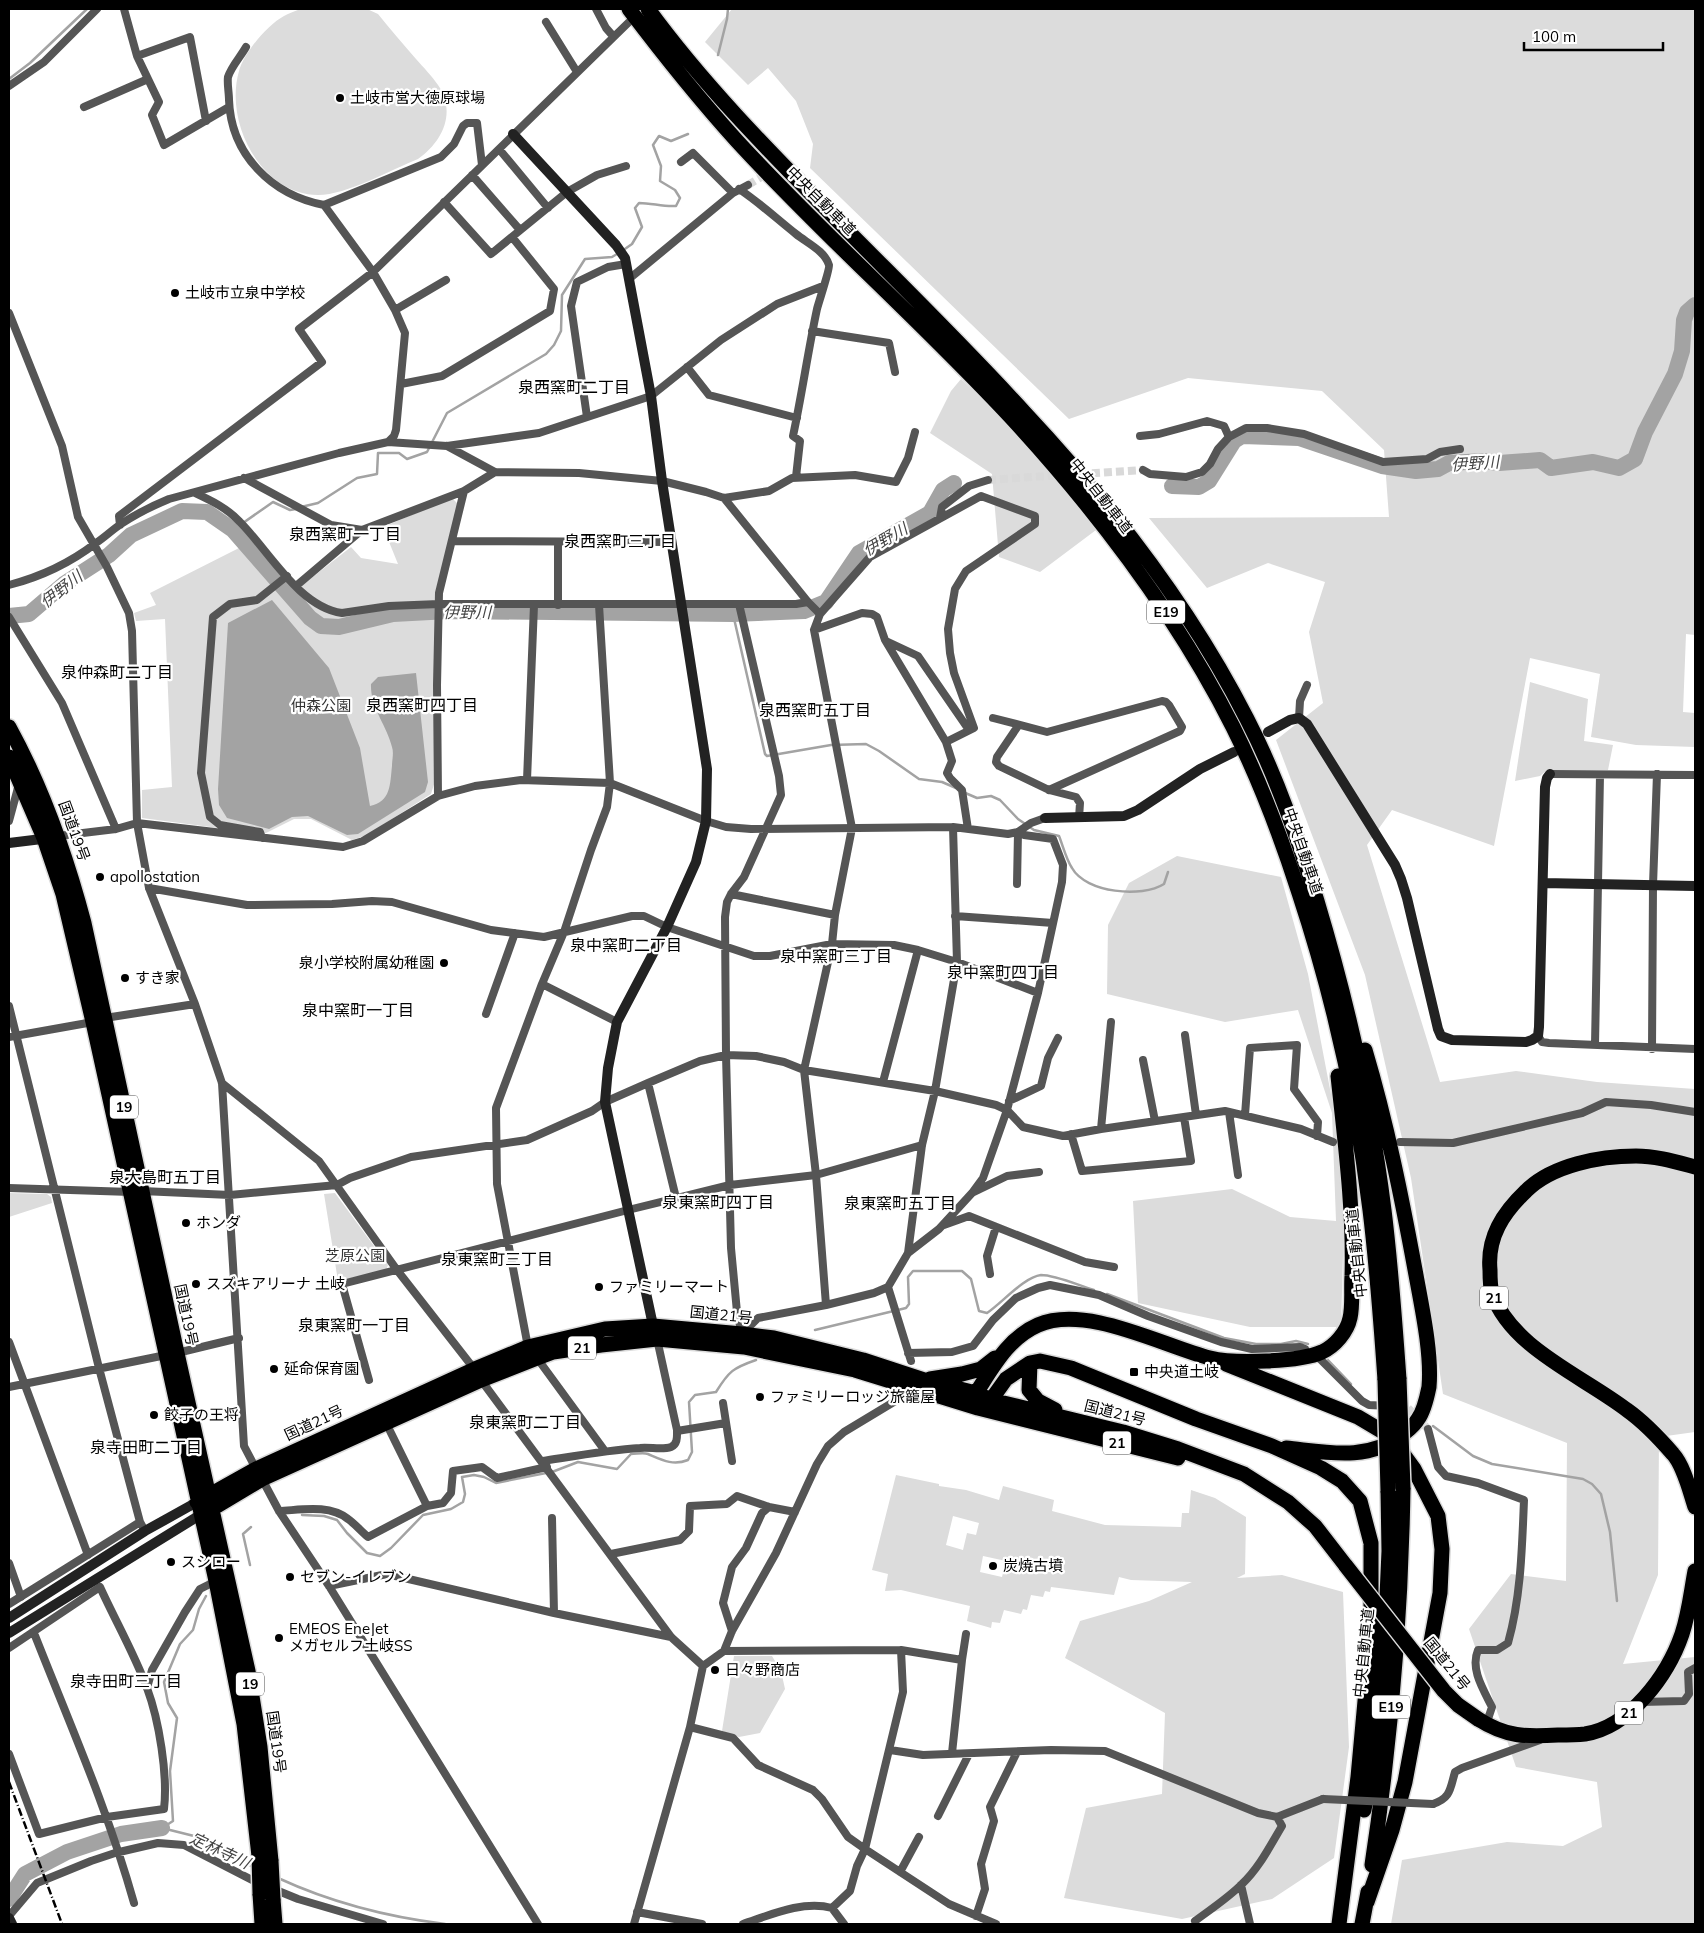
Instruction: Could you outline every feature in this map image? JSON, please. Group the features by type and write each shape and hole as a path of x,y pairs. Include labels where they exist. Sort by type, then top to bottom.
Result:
{"highway":[{"name":"中央自動車道","path":"648,9 750,131 979,364 1066,457 1112,512 1151,562 1219,666 1249,722 1277,785 1300,847 1322,920 1355,1044 1375,1150 1385,1217 1396,1489 1402,1562 1394,1680 1378,1829 1362,1924"},
{"name":"中央自動車道","path":"629,16 738,141 969,373 1056,467 1138,572 1174,623 1205,674 1235,730 1263,792 1301,898 1325,982 1352,1098 1370,1209 1380,1302 1392,1380"},
{"name":"国道19号","path":"9,727 42,795 63,894 99,1020 205,1505 248,1671 261,1756 267,1896 275,1924"},
{"name":"国道19号","path":"9,757 51,837"},
{"path":"1272,1446 1341,1454 1374,1451 1396,1440 1412,1427 1423,1410 1429,1387 1429,1366 1421,1304 1382,1106 1343,977 1322,920"},
{"path":"1211,1358 1243,1361 1275,1360 1304,1357 1322,1352 1342,1336 1350,1318 1353,1246 1337,1061 1325,982"},
{"name":"21","path":"1695,1167 1664,1159 1636,1156 1581,1163 1556,1172 1531,1186 1509,1208 1494,1231 1489,1259 1492,1292 1502,1314 1522,1337 1556,1363 1628,1410 1652,1432 1675,1456 1695,1507"},
{"path":"924,1380 982,1369 1024,1333 1039,1324 1054,1320 1074,1319 1098,1322 1211,1358 1358,1417 1394,1441 1414,1469 1438,1516 1442,1549 1440,1593 1406,1782 1392,1830 1367,1902"},
{"name":"国道21号","path":"205,1505 259,1474 478,1374 532,1352 605,1329 742,1334 774,1338 863,1360 981,1400 1179,1459 1244,1481 1255,1482"},
{"name":"国道21号","path":"655,1332 744,1347 855,1370 1123,1432 1178,1448 1227,1466 1288,1502 1314,1526 1444,1691 1458,1705 1482,1722 1517,1736 1586,1734 1618,1722 1642,1702 1668,1664 1681,1636 1689,1610 1695,1571"},
{"path":"981,1400 1007,1347"},
{"path":"981,1400 1006,1379 1030,1363 1040,1361 1071,1368 1196,1420 1272,1446 1321,1468 1342,1481 1360,1501 1370,1543 1371,1636 1358,1777 1340,1924"},
{"path":"1030,1363 1029,1390 1038,1401 1083,1423"},
{"name":"中央自動車道","path":"1340,1924 1354,1864 1368,1781 1396,1489"},
{"name":"国道19号","path":"205,1505 216,1582 244,1724 265,1858"},
{"name":"国道19号","path":"262,1924 267,1896"}],"street":[{"path":"9,86 44,62 97,9"},
{"path":"124,9 137,56 159,102 152,114 164,145 229,107"},
{"path":"596,9 606,28 613,36"},
{"path":"120,525 119,516 322,362 299,329 374,272 613,36 629,16"},
{"path":"546,22 577,72"},
{"path":"137,56 190,38 206,121"},
{"path":"246,47 228,77 230,116 237,138 251,162 273,184 305,201 324,205 441,157 454,144 466,123 477,123 482,165"},
{"path":"84,107 148,78"},
{"path":"280,1511 330,1510 346,1517 368,1537 427,1506 443,1503 451,1493 453,1471 482,1467 496,1478 545,1464 605,1451 670,1448 675,1445 681,1431 655,1332 605,1102 608,1068 617,1022 667,927 696,862 706,822 706,755 671,542 650,396 626,261 616,245 513,134"},
{"path":"499,149 548,208"},
{"path":"681,162 693,153 736,191 774,215 826,258 830,266 812,331 793,436 800,441 796,477"},
{"path":"444,202 491,254 567,192 597,174 626,166"},
{"path":"472,175 520,230"},
{"path":"629,279 736,191 748,185"},
{"path":"324,205 374,272 395,310 405,333 396,430 394,436 388,442"},
{"path":"401,384 442,376 550,311 554,289 512,237"},
{"path":"587,417 570,306 577,282 608,267 626,261"},
{"path":"395,310 446,280"},
{"path":"9,585 31,580 97,548 120,525 146,508 169,498 195,493 244,478 388,442 447,446 539,433 650,396 721,340 777,304 823,286"},
{"path":"9,314 10,322 62,446 78,516 108,567 129,613 132,631 137,823 149,888 195,1004 222,1083 239,1338 244,1446 280,1511 329,1586 538,1924"},
{"path":"812,331 889,342 895,372"},
{"path":"687,367 709,395 797,418"},
{"path":"1140,436 1159,434 1207,421 1224,426 1229,437"},
{"path":"1143,470 1150,474 1186,477 1202,472 1229,437 1246,428 1267,428 1304,434 1383,462 1428,459 1440,452 1460,449"},
{"path":"447,446 495,472 579,472 662,481 724,498 769,491 796,477 855,475 896,482 908,458 916,432"},
{"path":"296,586 362,530 464,491 495,472"},
{"path":"244,478 331,525 362,530"},
{"path":"940,518 942,507 969,486 988,480"},
{"path":"438,796 439,593 464,491"},
{"path":"195,493 218,504 239,521 310,600 322,608 342,613 389,606 439,604 796,604 808,602"},
{"path":"826,1306 816,1175 804,1070 832,944 835,915 852,828 814,630 820,614 870,557 981,496 1035,516 1035,524 966,571 955,589 948,629 954,673 974,728 946,742"},
{"path":"724,498 808,602 820,614"},
{"path":"452,541 558,543 671,542"},
{"path":"558,543 558,605"},
{"path":"262,838 260,832 220,825 210,818 201,773 213,617 230,604 256,600 287,576"},
{"path":"739,604 776,761 781,795 744,877 727,902 725,917 726,1055 731,1248 737,1312 742,1334"},
{"path":"527,780 534,605"},
{"path":"599,605 610,783 608,807 591,850 564,932 542,984 496,1108 496,1146 497,1184 507,1242 532,1352 605,1451"},
{"path":"814,630 862,613 872,614 877,618 885,640 946,742 952,761 947,773 962,790 968,829"},
{"path":"11,620 62,703 116,829"},
{"path":"885,640 918,656 969,730"},
{"path":"1307,685 1300,701 1300,718 1307,724 1395,865 1407,898 1441,1036 1452,1040 1526,1042 1538,1036"},
{"path":"992,718 1047,732 1162,701 1169,705 1182,728 1180,731 1049,790"},
{"path":"1268,732 1290,720 1300,718"},
{"path":"1018,726 996,762 999,766 1049,790 1076,797 1080,803 1079,818"},
{"path":"9,843 116,829 137,823 343,847 363,841 438,796 476,786 527,780 610,783 706,822 726,827 767,829 953,827 1008,834 1045,818 1124,816 1138,810 1200,769 1234,752"},
{"path":"1695,775 1550,774 1547,778 1545,786 1538,1036 1542,1042 1652,1049 1695,1049"},
{"path":"1652,1049 1653,885 1657,774"},
{"path":"1595,1045 1600,775"},
{"path":"9,821 20,780"},
{"path":"908,1253 922,1145 935,1091 956,962 953,827"},
{"path":"1017,884 1021,830"},
{"path":"742,1334 758,1318 826,1306 874,1293 888,1287 908,1253 942,1225 972,1193 983,1178 1010,1101 1038,993 1062,882 1063,865 1053,839 1024,835 1021,830"},
{"path":"1543,883 1695,886"},
{"path":"149,888 247,905 392,902 491,930 544,937 632,916 644,916 667,927 754,956 770,956 832,944 894,945 918,950 956,962 1038,993"},
{"path":"731,894 835,915"},
{"path":"955,916 1053,923"},
{"path":"486,1014 515,933"},
{"path":"883,1082 918,950"},
{"path":"542,984 617,1022"},
{"path":"12,1036 195,1004"},
{"path":"9,1006 12,1036 55,1189 99,1368 143,1527"},
{"path":"1101,1129 1111,1022"},
{"path":"1185,1035 1196,1115"},
{"path":"1010,1101 1042,1086 1048,1058 1058,1038"},
{"path":"1245,1116 1250,1048 1296,1045 1294,1089 1318,1122 1317,1136"},
{"path":"9,1188 230,1195 337,1185 350,1178 411,1158 527,1140 648,1083 700,1061 726,1055 756,1056 784,1062 804,1070 935,1091 996,1105 1007,1110 1023,1127 1063,1136 1196,1115 1229,1112 1301,1129 1333,1142"},
{"path":"1143,1060 1155,1121"},
{"path":"222,1083 320,1161 397,1270 478,1374 672,1637 703,1666"},
{"path":"648,1083 676,1198"},
{"path":"1400,1142 1453,1143 1582,1113 1606,1102 1651,1105 1695,1112"},
{"path":"1229,1112 1238,1175"},
{"path":"1071,1134 1082,1171 1191,1161 1184,1117"},
{"path":"368,1380 342,1284 730,1185 816,1175 922,1145"},
{"path":"972,1193 1007,1176 1039,1172"},
{"path":"942,1225 969,1216 1085,1262 1114,1268"},
{"path":"990,1274 987,1256 996,1227"},
{"path":"908,1352 952,1352 973,1346 993,1320 1016,1298 1050,1285 1099,1295 1148,1316 1221,1342 1252,1349 1300,1347 1305,1349"},
{"path":"888,1287 911,1362"},
{"path":"9,1387 239,1338"},
{"path":"9,1342 88,1555"},
{"path":"1321,1360 1362,1401 1369,1405 1408,1408"},
{"path":"634,1924 690,1727 703,1666 724,1651 732,1631 776,1553 817,1464 828,1446 844,1432 902,1397"},
{"path":"723,1403 732,1461"},
{"path":"681,1431 726,1424"},
{"path":"1428,1429 1438,1466 1446,1476 1478,1483 1524,1500 1521,1564 1513,1626 1508,1643 1497,1650 1478,1650 1474,1660 1478,1680 1492,1707 1482,1722"},
{"path":"390,1431 427,1506"},
{"path":"610,1554 680,1540 689,1531 690,1506 726,1504 737,1496 769,1507 795,1512"},
{"path":"9,1604 88,1555 143,1527 205,1505"},
{"path":"9,1648 34,1632 205,1505"},
{"path":"732,1631 723,1603 732,1567 746,1548 762,1513 769,1507"},
{"path":"552,1518 554,1613"},
{"path":"9,1618 143,1527"},
{"path":"9,1563 21,1597"},
{"path":"329,1586 387,1574 554,1613 672,1637"},
{"path":"9,1633 99,1582"},
{"path":"9,1754 39,1834 107,1817 164,1809 166,1790 157,1724 147,1688 99,1582"},
{"path":"147,1688 152,1670 190,1604 200,1589 216,1582"},
{"path":"34,1632 120,1852 134,1903"},
{"path":"952,1753 966,1634"},
{"path":"724,1651 900,1650 962,1660"},
{"path":"832,1908 850,1891 865,1849 903,1692 900,1650"},
{"path":"1642,1702 1684,1701 1689,1694 1688,1672 1695,1668"},
{"path":"690,1727 733,1738 758,1765 813,1790 822,1799 848,1837 949,1904 996,1924"},
{"path":"890,1750 923,1755 1051,1750 1105,1752 1258,1813 1277,1817 1323,1799 1432,1804 1448,1796 1455,1772 1551,1736"},
{"path":"976,1916 985,1889 981,1864 994,1821 990,1807 1017,1752"},
{"path":"938,1816 969,1754"},
{"path":"1193,1923 1241,1885 1265,1856 1282,1826 1277,1817"},
{"path":"900,1872 919,1837"},
{"path":"12,1924 9,1917 37,1883 91,1861 158,1843 184,1845 250,1880 298,1899 383,1924"},
{"path":"1241,1885 1250,1924"},
{"path":"743,1924 802,1906 818,1905 832,1908 844,1924"},
{"path":"637,1912 702,1924"}],"green space":[{"name":"土岐市営大徳原球場","path":"301,9 367,9 378,14 433,78 444,96 446,116 444,126 440,135 427,152 418,159 355,187 329,194 318,195 298,192 280,183 264,169 242,133 237,112 236,91 239,71 251,48 270,26 284,16"},
{"path":"732,9 1695,9 1695,635 1686,634 1683,712 1695,713 1695,747 1636,745 1591,737 1600,674 1530,658 1494,846 1392,810 1367,845 1440,1082 1516,1071 1597,1082 1695,1089 1695,1432 1659,1437 1658,1575 1623,1664 1695,1657 1695,1924 1391,1924 1402,1860 1507,1842 1563,1846 1602,1827 1597,1782 1516,1767 1469,1629 1511,1574 1566,1581 1567,1443 1443,1394 1411,1178 1365,975 1276,740 1323,703 1309,632 1325,582 1268,563 1207,588 1149,518 1389,517 1384,450 1322,391 1188,378 1069,419 810,168 813,144 796,101 768,68 748,85 705,42"},
{"path":"961,379 1041,454 1096,530 1040,572 999,557 992,474 930,433 951,391"},
{"name":"仲森公園","path":"452,498 458,504 436,595 435,781 431,794 367,835 352,840 311,819 294,819 264,834 142,818 142,790 172,787 165,619 136,621 134,613 156,605 150,593 241,547 287,597 351,547 361,558 398,564 383,527"},
{"path":"1530,682 1588,699 1584,741 1613,745 1608,770 1547,770 1540,776 1515,781"},
{"path":"1177,856 1281,877 1308,974 1334,1110 1344,1220 1341,1327 1250,1327 1138,1303 1133,1201 1232,1189 1290,1217 1336,1221 1332,1113 1298,1010 1225,1022 1107,994 1108,925 1129,883"},
{"path":"9,1193 47,1194 51,1197 52,1203 9,1217"},
{"name":"芝原公園","path":"335,1193 388,1265 386,1270 338,1281 324,1194"},
{"path":"896,1475 939,1484 939,1486 966,1490 999,1500 1003,1486 1054,1500 1052,1511 1105,1525 1181,1527 1182,1513 1189,1513 1191,1490 1215,1498 1246,1517 1245,1574 1237,1578 1282,1575 1343,1592 1349,1747 1334,1858 1272,1899 1182,1919 1064,1898 1086,1808 1162,1794 1165,1713 1065,1658 1080,1621 1149,1601 1192,1582 1131,1580 1119,1577 1114,1595 1051,1587 1050,1592 1045,1591 1043,1597 1031,1595 1027,1610 1023,1609 1021,1614 1004,1610 1000,1623 992,1622 991,1628 967,1621 970,1606 901,1590 885,1591 888,1574 872,1570","holes":["953,1516 979,1523 976,1535 967,1533 963,1550 946,1545","983,1556 1006,1561 1002,1577 980,1572"]},
{"path":"734,1656 772,1656 781,1671 785,1689 760,1733 739,1737 722,1731"}],"shaded area":[{"path":"272,600 329,668 360,748 370,806 382,801 386,796 391,779 393,754 390,739 373,701 371,684 378,677 416,673 428,782 425,792 358,834 347,835 308,816 292,817 269,829 227,818 219,805 218,789 228,623"}],"waterway":[{"path":"9,79 30,63 87,9"},
{"path":"718,55 728,9"},
{"path":"622,251 632,244 642,227 635,208 639,203 676,206 680,198 675,190 660,181 661,166 653,145 659,136 671,141 688,134"},
{"path":"301,507 318,503 357,478 377,474 378,453 399,453 407,459 427,452 447,413 546,354 554,345 561,331 562,295 585,259 612,257 617,254"},
{"name":"伊野川","path":"1172,486 1199,487 1209,481 1234,441 1242,436 1299,438 1382,466 1416,471 1438,469 1449,463 1484,461 1499,463 1540,460 1551,468 1593,462 1619,468 1635,459 1645,432 1675,374 1682,351 1684,320 1687,312 1695,305"},
{"name":"伊野川","path":"9,616 29,614 64,584 109,555 131,535 182,511 207,512 233,530 310,618 321,626 339,627 393,614 449,611 733,614 804,611 826,602 859,553 930,513 943,490 954,483"},
{"path":"233,530 273,502 290,510 296,509"},
{"path":"733,614 767,756 831,745 866,744 919,779 942,782 956,788"},
{"path":"963,792 977,798 991,796 1000,800 1018,819 1034,830 1059,836 1072,868 1089,883 1101,888 1115,891 1142,891 1164,884 1168,872"},
{"path":"815,1330 906,1308 909,1304 908,1277 913,1271 962,1271 971,1279 979,1311 987,1313 1020,1285 1041,1275 1047,1275 1094,1290"},
{"path":"1107,1294 1224,1338 1256,1344 1281,1344 1296,1341 1308,1344"},
{"path":"1327,1359 1351,1384"},
{"path":"552,1472 578,1462 617,1469 631,1454 642,1453 672,1462 688,1460 692,1452 689,1402 695,1395 716,1392 724,1379 732,1371 756,1360"},
{"path":"1433,1426 1473,1456 1492,1464 1583,1479 1592,1484 1601,1494 1610,1532 1617,1601"},
{"path":"302,1515 324,1516 337,1520 367,1553 380,1556 391,1548 423,1515 451,1509 463,1502 465,1494 462,1477 474,1475 484,1477 496,1483 546,1473"},
{"path":"250,1565 243,1534 251,1527"},
{"path":"162,1828 173,1821 170,1771 177,1718 168,1703 164,1682 180,1644 193,1630 199,1609 206,1596"},
{"name":"定林寺川","path":"162,1828 194,1836 253,1867"},
{"name":"定林寺川","path":"9,1899 25,1874 67,1852 121,1834 162,1828"},
{"name":"定林寺川","path":"278,1878 318,1894 381,1913 445,1924"}],"tunnel":[{"path":"748,185 768,173"},
{"path":"1080,474 1143,470"},
{"path":"988,480 1061,475"},
{"path":"1408,1408 1428,1429"}],"railway":[{"path":"9,1782 62,1924"}],"place":[{"name":"土岐市営大徳原球場","path":"340,98"},
{"name":"土岐市立泉中学校","path":"175,293"},
{"name":"apollostation","path":"100,877"},
{"name":"泉小学校附属幼稚園","path":"444,963"},
{"name":"すき家","path":"125,978"},
{"name":"ホンダ","path":"186,1223"},
{"name":"スズキアリーナ 土岐","path":"196,1284"},
{"name":"ファミリーマート","path":"599,1287"},
{"name":"延命保育園","path":"274,1369"},
{"name":"中央道土岐","path":"1134,1372"},
{"name":"ファミリーロッジ旅籠屋","path":"760,1397"},
{"name":"餃子の王将","path":"154,1415"},
{"name":"スシロー","path":"171,1562"},
{"name":"炭焼古墳","path":"993,1566"},
{"name":"セブン-イレブン","path":"290,1577"},
{"name":"EMEOS EneJet メガセルフ土岐SS","path":"279,1638"},
{"name":"日々野商店","path":"715,1670"}],"district":[{"name":"泉西窯町二丁目","path":"574,387"},
{"name":"泉西窯町一丁目","path":"345,534"},
{"name":"泉西窯町三丁目","path":"620,541"},
{"name":"泉仲森町二丁目","path":"117,672"},
{"name":"泉西窯町四丁目","path":"422,705"},
{"name":"泉西窯町五丁目","path":"815,710"},
{"name":"泉中窯町二丁目","path":"626,945"},
{"name":"泉中窯町三丁目","path":"836,956"},
{"name":"泉中窯町四丁目","path":"1003,972"},
{"name":"泉中窯町一丁目","path":"358,1010"},
{"name":"泉大島町五丁目","path":"165,1177"},
{"name":"泉東窯町四丁目","path":"718,1202"},
{"name":"泉東窯町五丁目","path":"900,1203"},
{"name":"泉東窯町三丁目","path":"497,1259"},
{"name":"泉東窯町一丁目","path":"354,1325"},
{"name":"泉東窯町二丁目","path":"525,1422"},
{"name":"泉寺田町二丁目","path":"146,1447"},
{"name":"泉寺田町三丁目","path":"126,1681"}]}
